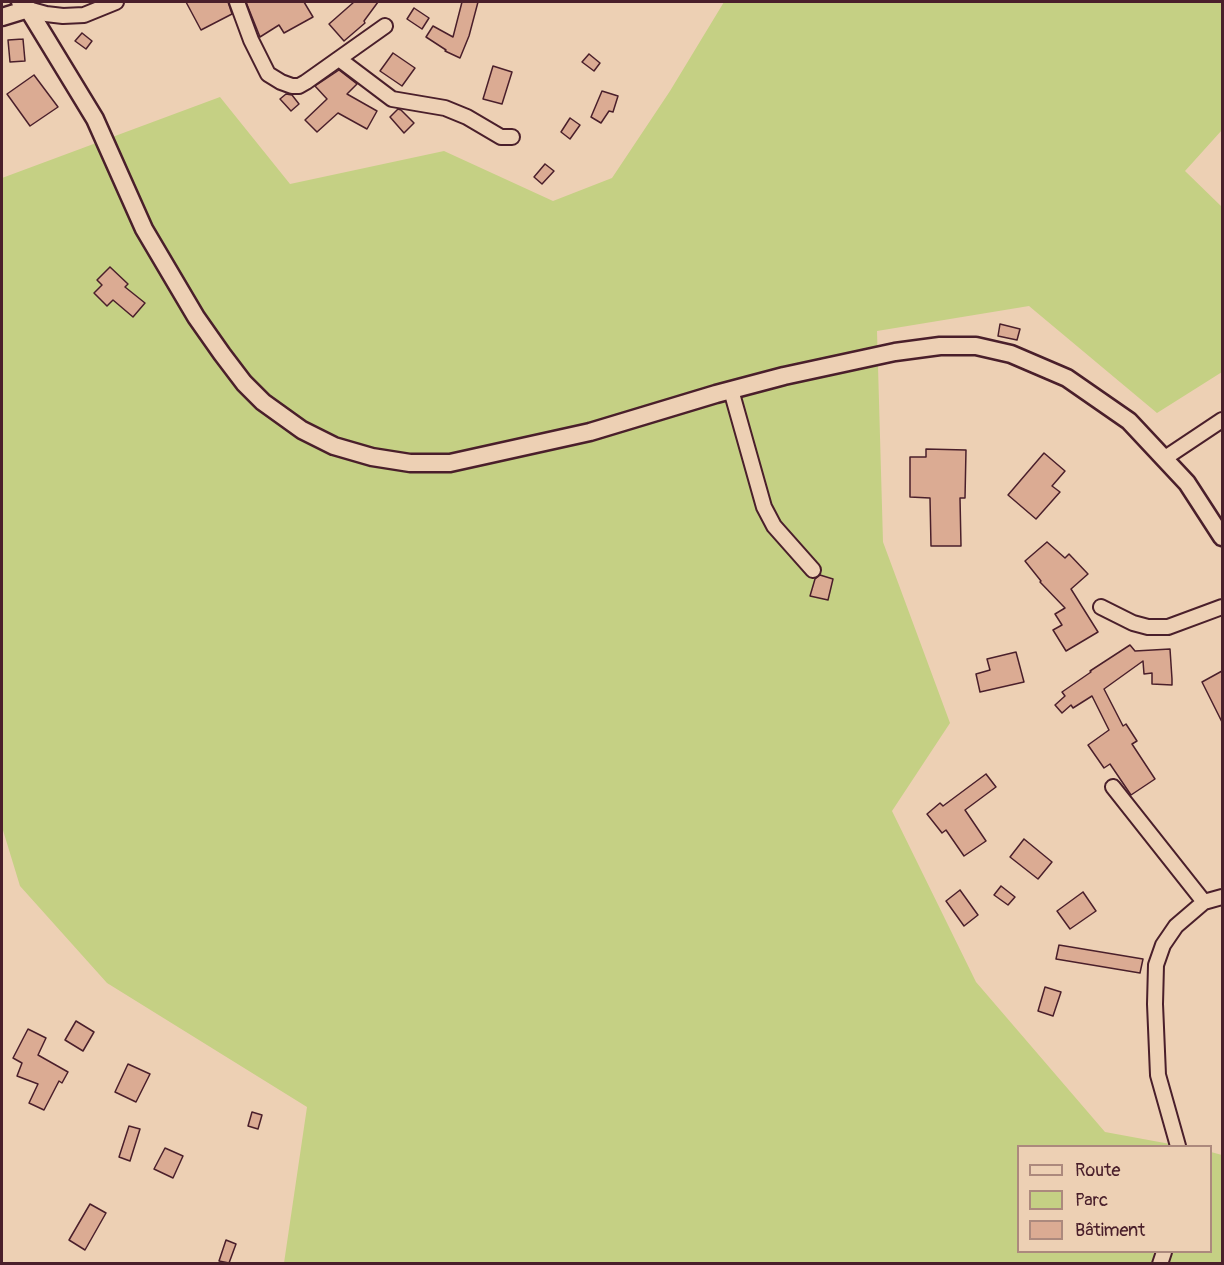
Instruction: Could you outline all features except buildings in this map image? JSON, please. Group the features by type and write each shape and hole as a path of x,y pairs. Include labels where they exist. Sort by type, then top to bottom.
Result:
{"street":[{"path":"24,5 46,15 63,16 84,15 116,2"},
{"path":"237,2 251,40 268,74 292,86 299,86 385,26"},
{"path":"2,17 24,5"},
{"path":"24,5 95,119 144,228 196,317 244,383 263,402 302,430 334,446 372,457 410,462 450,463 590,432 731,390 895,352 940,346 976,346 1011,354 1067,378 1129,421 1187,483 1222,537"},
{"path":"339,59 392,99 445,108 467,117 501,137 512,136"},
{"path":"731,390 764,507 774,526 813,570"},
{"path":"1165,458 1222,420"},
{"path":"1101,607 1133,623 1148,627 1168,627 1222,607"},
{"path":"1113,787 1204,903"},
{"path":"1178,1145 1158,1075 1156,965 1163,945 1176,926 1204,903 1222,897"}],"green space":[{"path":"724,2 1222,2 1222,130 1185,171 1222,207 1222,372 1157,413 1029,306 877,331 883,542 950,723 892,811 976,982 1105,1132 1176,1145 1017,1145 1017,1253 1212,1253 1212,1152 1222,1155 1222,1263 284,1263 307,1107 107,983 20,886 2,827 2,178 220,97 290,184 444,151 553,201 612,178 670,91"}]}
